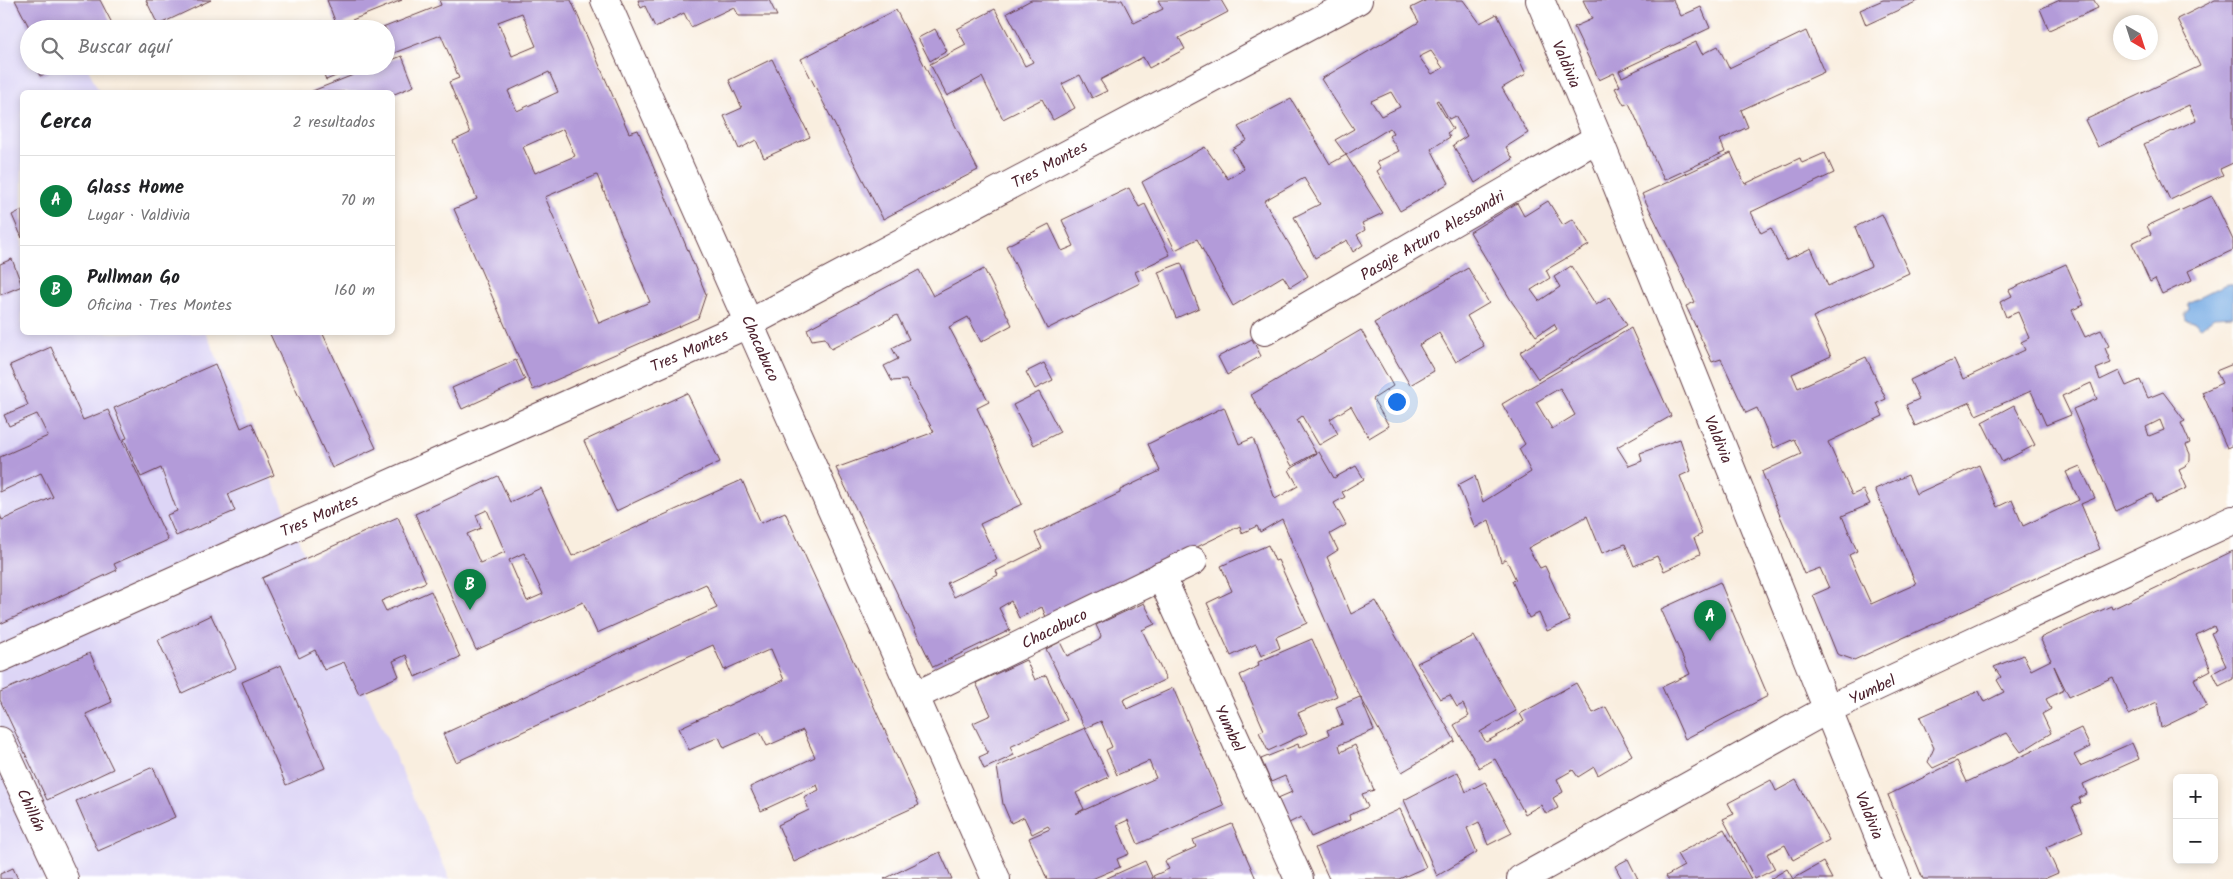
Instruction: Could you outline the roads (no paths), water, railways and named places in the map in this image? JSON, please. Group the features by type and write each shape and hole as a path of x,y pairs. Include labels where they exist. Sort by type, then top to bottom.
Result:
{"street":[{"name":"Chacabuco","path":"604,0 750,323 996,879"},
{"name":"Tres Montes","path":"0,658 750,323 1358,0"},
{"name":"Valdivia","path":"1540,0 1598,138 1896,879"},
{"name":"Pasaje Arturo Alessandri","path":"1266,332 1598,138"},
{"name":"Yumbel","path":"1521,879 1828,709 2233,520"},
{"name":"Chacabuco","path":"915,696 1193,561"},
{"name":"Yumbel","path":"1161,576 1299,879"},
{"name":"Chillán","path":"0,741 64,879"}],"water":[{"path":"2226,284 2233,285 2233,316 2214,317 2201,327 2195,322 2185,320 2184,315 2189,309 2188,303"}],"place":[{"name":"Pullman Go","path":"470,610"},
{"name":"Glass Home","path":"1710,641"}]}
